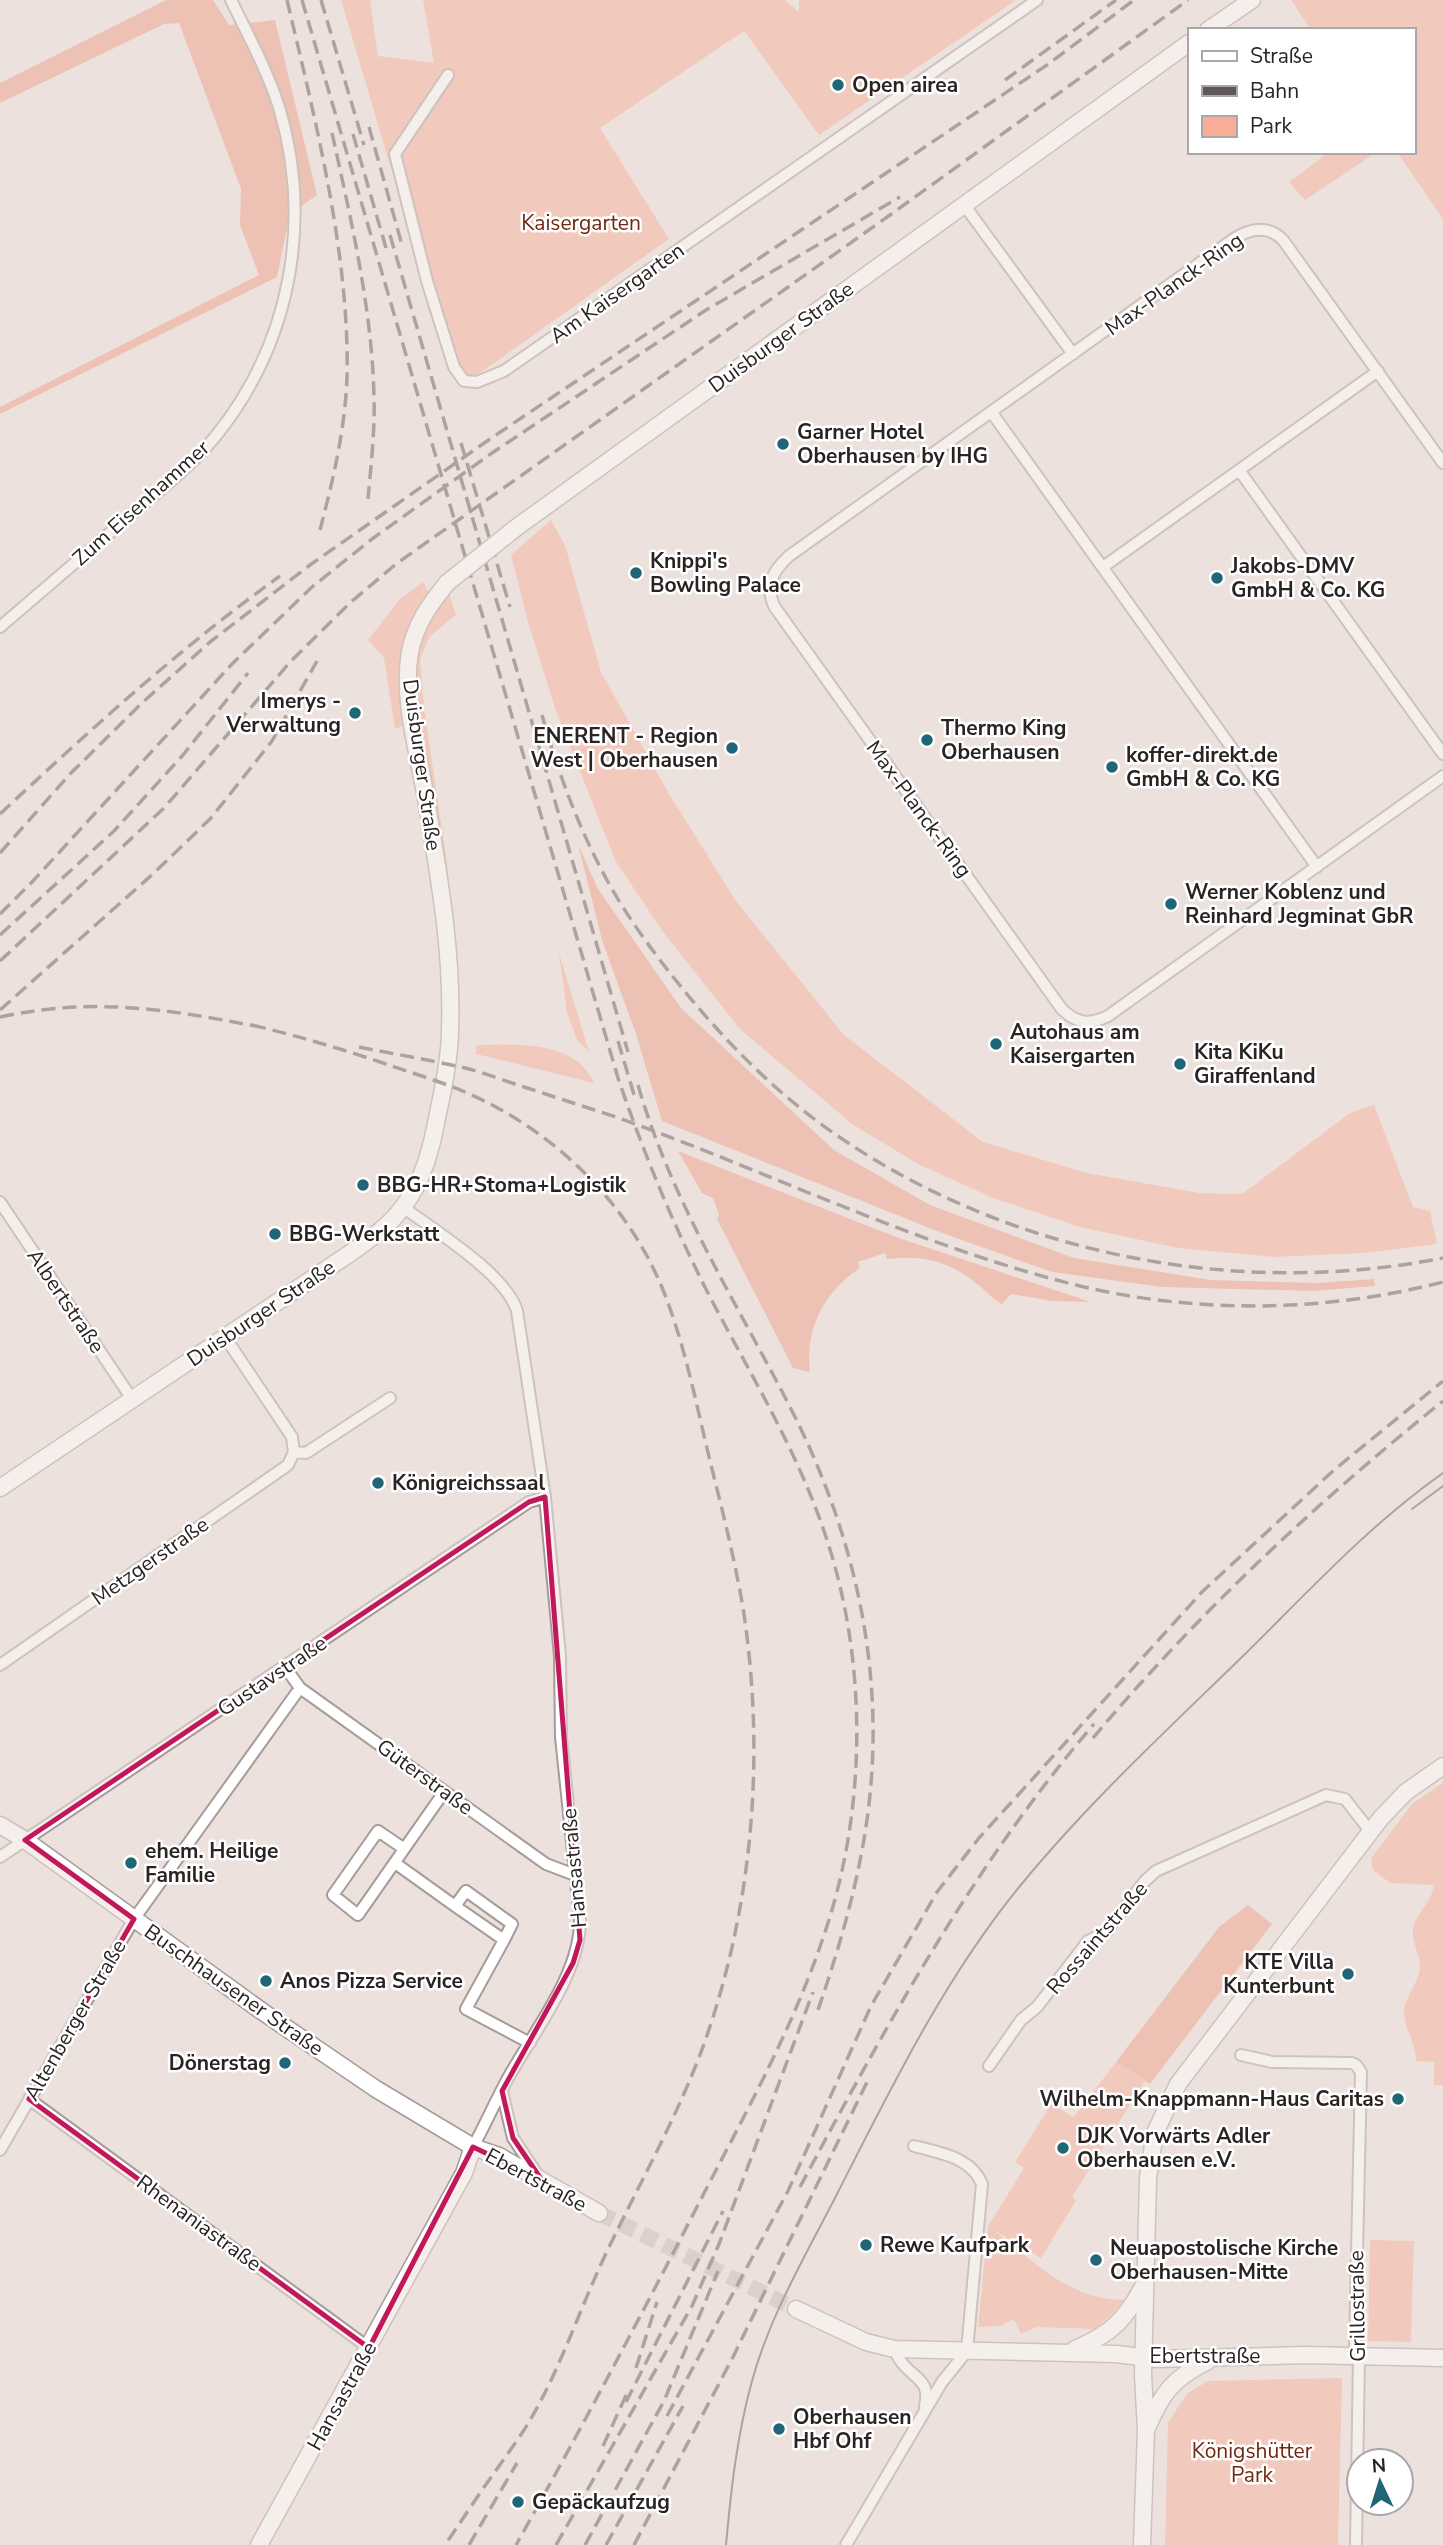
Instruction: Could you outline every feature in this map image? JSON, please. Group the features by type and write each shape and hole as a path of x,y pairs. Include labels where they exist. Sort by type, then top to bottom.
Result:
{"main road":[{"path":"1211,28 1252,0"},
{"name":"Duisburger Straße","path":"0,1488 352,1252 383,1228 403,1207 425,1167 443,1090 450,1033 449,971 444,920 409,700 408,677 410,653 418,627 432,601 447,583 517,527 1188,44"},
{"path":"1142,2545 1146,2430 1145,2283 1150,2156 1155,2133 1172,2092 1370,1831 1406,1792 1443,1766"},
{"name":"Buschhausener Straße","path":"0,1825 376,2089 473,2147"},
{"name":"Ebertstraße","path":"473,2147 499,2156 599,2213"},
{"name":"Hansastraße","path":"259,2545 464,2173 473,2147"},
{"path":"1066,2353 1094,2341 1117,2326 1145,2283"},
{"name":"Ebertstraße","path":"796,2309 866,2342 894,2349 1116,2354 1144,2358 1443,2358"},
{"path":"1146,2430 1156,2407 1174,2381 1213,2359"}],"street":[{"name":"Zum Eisenhammer","path":"0,627 205,448 242,400 270,344 286,297 294,254 296,204 293,175 278,104 231,0"},
{"name":"Am Kaisergarten","path":"448,75 395,154 427,281 454,367 464,381 477,382 504,371 1037,0"},
{"path":"965,206 1073,354"},
{"name":"Max-Planck-Ring","path":"1443,463 1283,240 1273,232 1261,229 1236,238 789,556 773,573 769,589 774,606 1061,1008 1083,1023 1108,1016 1443,776"},
{"path":"1103,567 1378,371"},
{"path":"992,413 1317,867"},
{"path":"1239,470 1443,754"},
{"name":"Albertstraße","path":"0,1202 132,1399"},
{"name":"Hansastraße","path":"403,1207 496,1278 513,1298 545,1497 560,1656 561,1737 580,1919 580,1940 576,1954 473,2147"},
{"path":"225,1337 289,1432 294,1443 294,1452"},
{"name":"Metzgerstraße","path":"0,1665 284,1469 292,1460 294,1452 306,1453 390,1398"},
{"name":"Gustavstraße","path":"0,1857 529,1502 545,1497"},
{"name":"Güterstraße","path":"285,1667 300,1688 444,1792 546,1864 575,1875"},
{"name":"Altenberger Straße","path":"0,2150 134,1919 300,1688"},
{"path":"403,1849 378,1831 333,1895 358,1915 444,1792"},
{"name":"Rossaintstraße","path":"989,2066 1021,2020 1037,2007 1088,1941 1106,1932 1156,1871 1326,1795 1345,1799 1370,1831"},
{"path":"395,1863 504,1940"},
{"path":"455,1906 466,1891 512,1924 466,2009 530,2043"},
{"name":"Grillostraße","path":"1241,2055 1272,2062 1352,2063 1359,2068 1361,2076 1355,2345 1359,2356 1356,2545"},
{"path":"502,2091 513,2138 541,2179"},
{"name":"Rhenaniastraße","path":"29,2099 369,2348"},
{"path":"846,2545 942,2382 967,2351 982,2184 976,2171 970,2166 949,2155 914,2146"},
{"path":"894,2349 904,2365 918,2376 924,2386 926,2401 922,2416"}],"highlighted area":[{"path":"545,1497 580,1940 573,1963 502,2091 513,2138 541,2179 473,2147 369,2348 29,2099 134,1919 25,1840 529,1502"}],"green space":[{"name":"Kaisergarten","path":"341,0 370,0 378,56 434,63 423,0 785,0 799,12 799,0 1016,0 819,135 744,31 600,128 669,239 463,385 390,165"},
{"path":"1291,0 1443,0 1443,219 1398,154 1415,154 1415,28 1310,28"},
{"path":"1326,154 1374,154 1305,200 1289,182"},
{"path":"551,520 565,545 601,672 668,792 736,901 844,1035 983,1142 1087,1173 1199,1193 1242,1194 1350,1113 1374,1105 1413,1207 1430,1211 1437,1244 1365,1253 1274,1257 1178,1248 1080,1227 993,1198 918,1164 852,1124 740,1029 663,932 615,860 555,708 528,622 511,555"},
{"path":"445,581 456,615 430,636 420,659 424,708 447,863 460,1007 453,1007 410,723 395,729 384,658 368,640 399,600 423,582 430,595"},
{"path":"559,953 589,1052 577,1040 567,1012"},
{"path":"476,1045 526,1045 559,1052 574,1059 594,1083 476,1054"},
{"path":"1443,1783 1443,2085 1434,2085 1434,2062 1416,2061 1404,2013 1420,1967 1413,1929 1434,1885 1390,1883 1373,1870 1371,1858 1412,1804"},
{"path":"1116,2062 1145,2081 1072,2197 1076,2201 1041,2258 995,2231 1054,2277 1070,2286 1087,2294 1124,2300 1095,2329 1037,2327 1021,2334 1014,2319 1001,2326 978,2327 988,2226 1024,2168 1015,2162 1051,2104 1074,2117"},
{"path":"1370,2240 1414,2241 1411,2342 1368,2341"},
{"name":"Königshütter Park","path":"1342,2378 1338,2545 1165,2545 1168,2422 1188,2393 1208,2381"}],"shaded area":[{"path":"166,0 213,0 229,25 275,20 317,195 290,214 277,277 0,414 0,407 259,275 240,225 241,189 179,23 164,24 0,103 0,83"},
{"path":"578,844 598,889 681,1008 834,1150 930,1205 1074,1258 1211,1280 1316,1283 1374,1279 1375,1286 1313,1291 1162,1287 1052,1272 942,1233 662,1121 636,1034 602,940"},
{"path":"678,1151 896,1237 1091,1302 1052,1301 1011,1294 1002,1304 955,1269 923,1259 887,1259 885,1253 858,1262 860,1268 836,1288 814,1326 809,1356 810,1372 793,1368 717,1219 719,1215 713,1198 702,1193"},
{"path":"1248,1905 1272,1924 1150,2084 1116,2062 1219,1927"}],"tunnel":[{"path":"599,2213 796,2309"}],"tram line":[{"path":"726,2545 742,2422 752,2381 769,2333 801,2263 899,2074 967,1958 1020,1886 1100,1797 1339,1561 1389,1515 1443,1473"},
{"path":"1412,1509 1443,1486"}],"railway":[{"path":"287,0 329,188 343,284 346,331 344,417 320,530"},
{"path":"302,0 618,1078 672,1217 711,1299 788,1445 815,1506 840,1585 855,1686 857,1737 848,1840 837,1890 811,1972 751,2103 610,2373 516,2545"},
{"path":"321,0 364,145"},
{"path":"1005,80 1116,0"},
{"path":"0,853 70,774 143,702 210,642 310,565 490,439 1047,65 1134,0"},
{"path":"0,961 164,808 291,661 351,602 396,564 890,215 1188,0"},
{"path":"369,127 402,245"},
{"path":"332,133 359,264 369,330 374,410 368,499"},
{"path":"353,134 386,248"},
{"path":"0,914 232,664 312,587 372,539 492,453 706,310 900,197"},
{"path":"390,235 628,1052"},
{"path":"461,443 510,607"},
{"path":"0,814 171,661 280,576"},
{"path":"0,1010 154,873 211,818 272,741 317,661"},
{"path":"0,935 114,831 183,755 248,673"},
{"path":"542,715 570,800 597,862 623,907 665,967 747,1061 788,1098 832,1132 900,1174 972,1209 1047,1236 1125,1256 1204,1268 1284,1273 1364,1269 1443,1258"},
{"path":"0,1017 67,1008 130,1008 194,1015 260,1027"},
{"path":"252,1025 353,1053 465,1092 528,1126 557,1148 608,1198 648,1257 671,1312 685,1356 730,1541 744,1614 754,1723 750,1831 744,1885 721,1992 704,2044 672,2121 601,2265 538,2406 445,2545"},
{"path":"618,1041 635,1098"},
{"path":"359,1047 472,1070 616,1117 906,1231 1024,1271 1084,1287 1173,1302 1264,1306 1354,1299 1443,1282"},
{"path":"638,1085 668,1169 686,1209 811,1452 831,1500 859,1599 868,1649 872,1700 873,1752 869,1804 849,1908 818,2010"},
{"path":"667,2416 788,2191 871,2006 937,1892 979,1838 1202,1592 1334,1470 1443,1381"},
{"path":"1093,1738 1216,1603 1304,1519 1443,1401"},
{"path":"800,2187 865,2066 934,1948 1010,1833 1050,1777 1094,1724"},
{"path":"556,2545 692,2306 719,2244 813,1992"},
{"path":"634,2545 733,2357 870,2076"},
{"path":"626,2402 723,2211"},
{"path":"585,2545 664,2401 718,2271"},
{"path":"636,2368 657,2302"},
{"path":"603,2446 628,2391"},
{"path":"606,2545 683,2406"},
{"path":"469,2545 517,2463"}],"place":[{"name":"Open airea","path":"838,85"},
{"name":"Garner Hotel Oberhausen by IHG","path":"783,444"},
{"name":"Knippi's Bowling Palace","path":"636,573"},
{"name":"Jakobs-DMV GmbH & Co. KG","path":"1217,578"},
{"name":"Imerys - Verwaltung","path":"355,713"},
{"name":"Thermo King Oberhausen","path":"927,740"},
{"name":"ENERENT - Region West | Oberhausen","path":"732,748"},
{"name":"koffer-direkt.de GmbH & Co. KG","path":"1112,767"},
{"name":"Werner Koblenz und Reinhard Jegminat GbR","path":"1171,904"},
{"name":"Autohaus am Kaisergarten","path":"996,1044"},
{"name":"Kita KiKu Giraffenland","path":"1180,1064"},
{"name":"BBG-HR+Stoma+Logistik","path":"363,1185"},
{"name":"BBG-Werkstatt","path":"275,1234"},
{"name":"Königreichssaal","path":"378,1483"},
{"name":"ehem. Heilige Familie","path":"131,1863"},
{"name":"KTE Villa Kunterbunt","path":"1348,1974"},
{"name":"Anos Pizza Service","path":"266,1981"},
{"name":"Dönerstag","path":"285,2063"},
{"name":"Wilhelm-Knappmann-Haus Caritas","path":"1398,2099"},
{"name":"DJK Vorwärts Adler Oberhausen e.V.","path":"1063,2148"},
{"name":"Rewe Kaufpark","path":"866,2245"},
{"name":"Neuapostolische Kirche Oberhausen-Mitte","path":"1096,2260"},
{"name":"Oberhausen Hbf Ohf","path":"779,2429"},
{"name":"Gepäckaufzug","path":"518,2502"}]}
